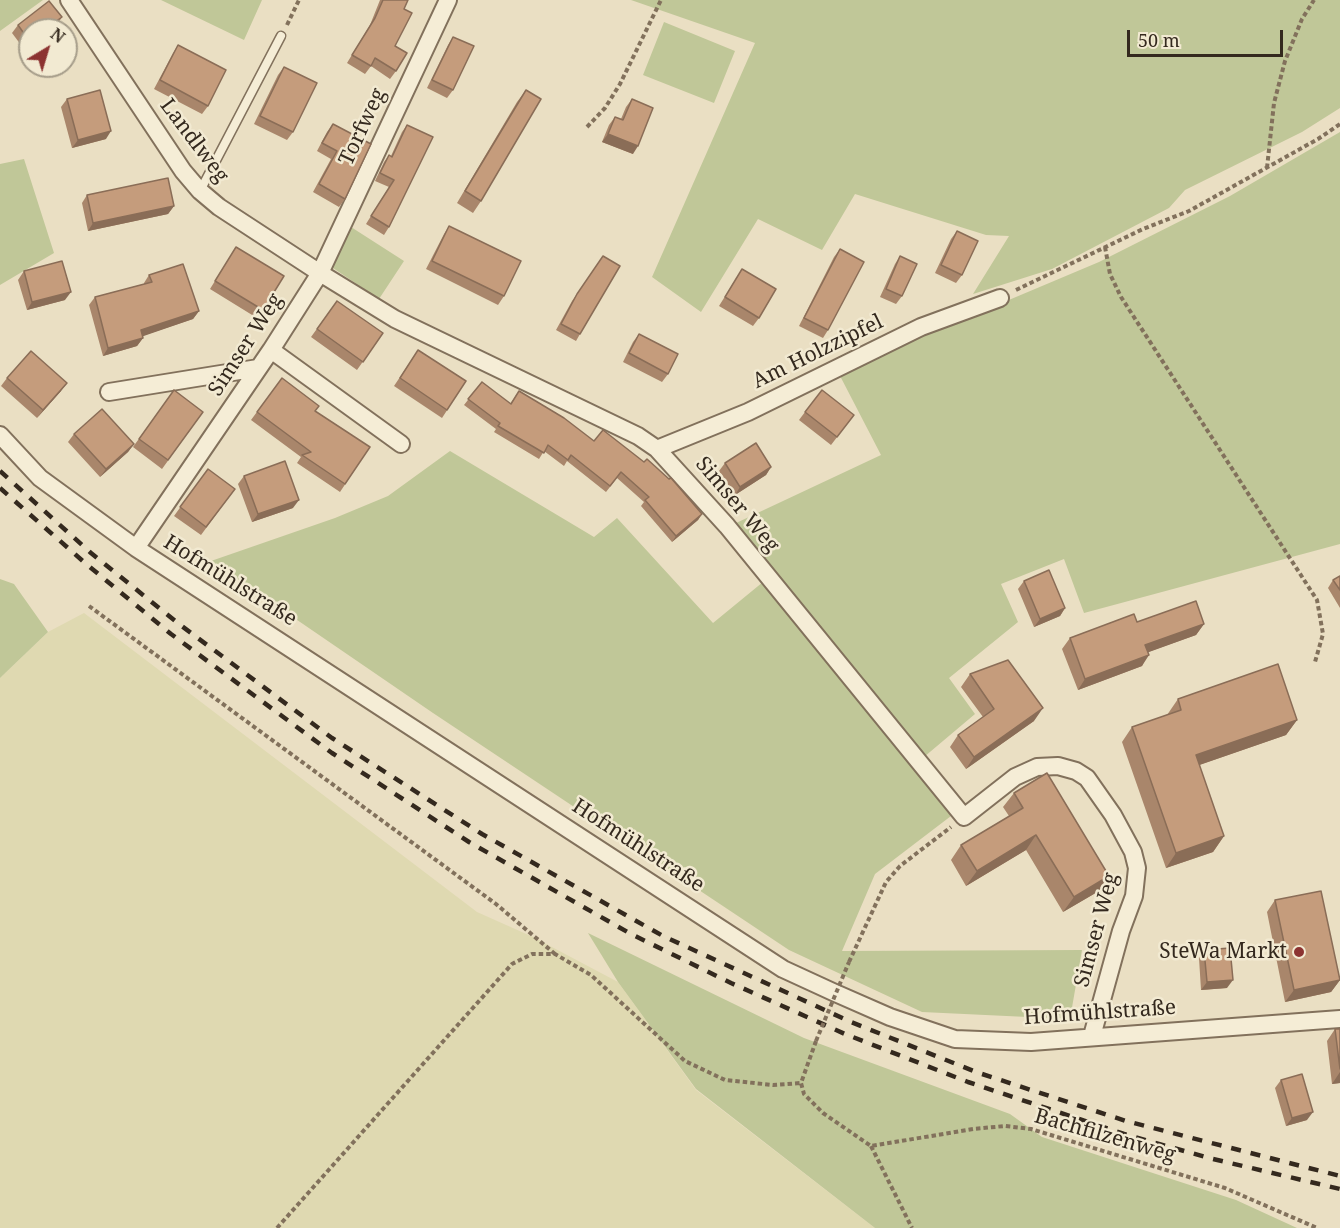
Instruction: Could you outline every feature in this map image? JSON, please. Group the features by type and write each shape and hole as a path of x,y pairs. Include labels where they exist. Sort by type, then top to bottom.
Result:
{"street":[{"name":"Landlweg","path":"69,0 183,171 200,191 219,207 320,273"},
{"name":"Torfweg","path":"320,273 448,0"},
{"name":"Simser Weg","path":"136,548 271,350 320,273 395,319 638,436 657,449 734,535 964,817 1015,777 1037,767 1058,766 1076,771 1087,778 1113,815 1133,852 1137,882 1092,1036"},
{"name":"Am Holzzipfel","path":"657,449 748,412 921,327 1000,298"},
{"path":"271,350 400,444"},
{"path":"109,392 258,368"},
{"name":"Hofmühlstraße","path":"0,435 40,478 136,548 783,969 890,1017 955,1039 1031,1042 1340,1019"}],"lane":[{"path":"200,191 281,36"}],"path":[{"path":"281,36 299,0"},
{"path":"587,127 604,108 620,84 661,0"},
{"path":"1268,168 1274,103 1285,61 1302,19 1314,0"},
{"path":"1000,298 1105,247 1189,211 1268,168 1340,124"},
{"path":"1105,247 1110,274 1121,297 1317,600 1323,634 1314,662"},
{"path":"89,606 496,904 555,954 591,975 685,1061 726,1080 773,1085 801,1083"},
{"path":"912,1228 871,1146 816,1106 804,1094 801,1083 849,962 886,882 900,866 964,817"},
{"path":"277,1228 512,964 532,954 555,954"},
{"name":"Bachfilzenweg","path":"871,1146 973,1129 1005,1126 1031,1129 1225,1188 1317,1228"}],"shaded area":[{"path":"84,613 477,912 533,937 618,982 696,1090 875,1228 0,1228 0,678 48,632"}],"green space":[{"path":"0,0 43,0 18,18 0,31"},
{"path":"161,0 262,0 244,40"},
{"path":"631,0 1340,0 1340,108 1302,132 1185,190 1169,208 1052,269 973,294 1009,236 986,235 855,194 822,250 758,219 701,312 652,277 755,43"},
{"path":"664,22 735,51 714,103 643,75"},
{"path":"1340,132 1340,544 1084,613 1064,559 1001,584 1018,622 949,678 975,714 924,757 734,524 881,455 838,372 1099,262 1230,196"},
{"path":"24,159 54,253 0,285 0,164"},
{"path":"351,227 404,261 379,299 333,268 334,261"},
{"path":"450,451 594,537 617,518 713,623 763,582 951,816 875,874 842,951 1082,950 1070,1019 922,1012 789,950 433,713 211,561 335,518 388,496"},
{"path":"0,579 14,584 48,632 0,678"},
{"path":"588,933 804,1038 1010,1114 1042,1137 1236,1200 1297,1228 875,1228 696,1089 618,982"}],"building":[{"path":"383,0 408,0 404,9 412,13 395,46 407,53 396,71 375,58 371,66 352,55 375,18"},
{"path":"49,1 62,17 61,18 27,18"},
{"path":"453,37 474,46 453,90 432,80"},
{"path":"178,45 226,70 208,106 160,80"},
{"path":"284,67 317,83 293,132 260,116"},
{"path":"100,90 111,131 78,140 67,99"},
{"path":"526,90 541,99 481,201 465,191"},
{"path":"632,99 653,108 638,146 608,134 615,117 623,120"},
{"path":"333,124 371,144 345,199 319,184 337,151 322,143"},
{"path":"407,125 433,137 389,227 371,216 394,180 380,173 389,155 392,157"},
{"path":"168,178 174,206 93,223 87,195"},
{"path":"449,226 521,261 504,296 432,261"},
{"path":"957,231 978,241 962,275 941,265"},
{"path":"236,247 284,276 263,310 215,281"},
{"path":"840,249 864,262 828,330 804,318"},
{"path":"603,256 620,266 580,334 561,324 577,294"},
{"path":"900,256 917,264 902,296 886,289"},
{"path":"62,261 71,292 32,302 24,271"},
{"path":"183,264 199,311 141,330 143,338 108,348 95,297 152,282 149,275"},
{"path":"742,269 776,289 759,318 725,297"},
{"path":"337,301 383,333 363,362 317,329"},
{"path":"639,334 678,354 668,374 629,353"},
{"path":"418,350 466,381 447,410 400,378"},
{"path":"31,351 67,383 43,410 7,378"},
{"path":"282,378 319,406 315,411 370,447 345,484 302,455 311,452 257,412"},
{"path":"482,382 511,404 519,391 564,418 594,441 603,430 644,462 647,459 669,479 671,478 702,514 676,536 645,500 649,497 621,472 610,486 571,455 568,460 548,445 544,453 498,426 500,423 468,399"},
{"path":"174,390 203,412 168,460 139,439"},
{"path":"822,390 854,415 837,437 805,412"},
{"path":"102,409 134,444 106,469 74,434"},
{"path":"756,443 771,467 740,487 725,463"},
{"path":"285,461 299,500 258,514 244,476"},
{"path":"208,469 235,489 206,527 180,507"},
{"path":"1049,570 1065,608 1040,619 1024,581"},
{"path":"1340,576 1340,590 1333,580"},
{"path":"1196,601 1204,624 1145,645 1149,655 1085,679 1070,638 1134,614 1137,622"},
{"path":"1008,660 1043,708 974,757 958,735 994,709 970,674"},
{"path":"1278,664 1297,720 1196,755 1224,836 1176,853 1132,727 1181,710 1178,699"},
{"path":"1047,773 1109,876 1074,897 1036,835 977,871 961,845 1023,808 1014,793"},
{"name":"SteWa Markt","path":"1321,891 1340,980 1294,990 1275,900"},
{"path":"1230,948 1233,980 1207,982 1204,950"},
{"path":"1335,1029 1340,1029 1340,1069"},
{"path":"1302,1074 1313,1112 1292,1118 1281,1080"}],"railway":[{"path":"0,471 91,553 179,624 332,738 482,834 663,936 851,1022 976,1072 1126,1121 1340,1176"},
{"path":"0,488 85,563 171,634 332,753 469,842 631,934 731,983 845,1034 968,1082 1124,1134 1209,1158 1340,1189"}],"place":[{"name":"SteWa Markt","path":"1299,952"}]}
